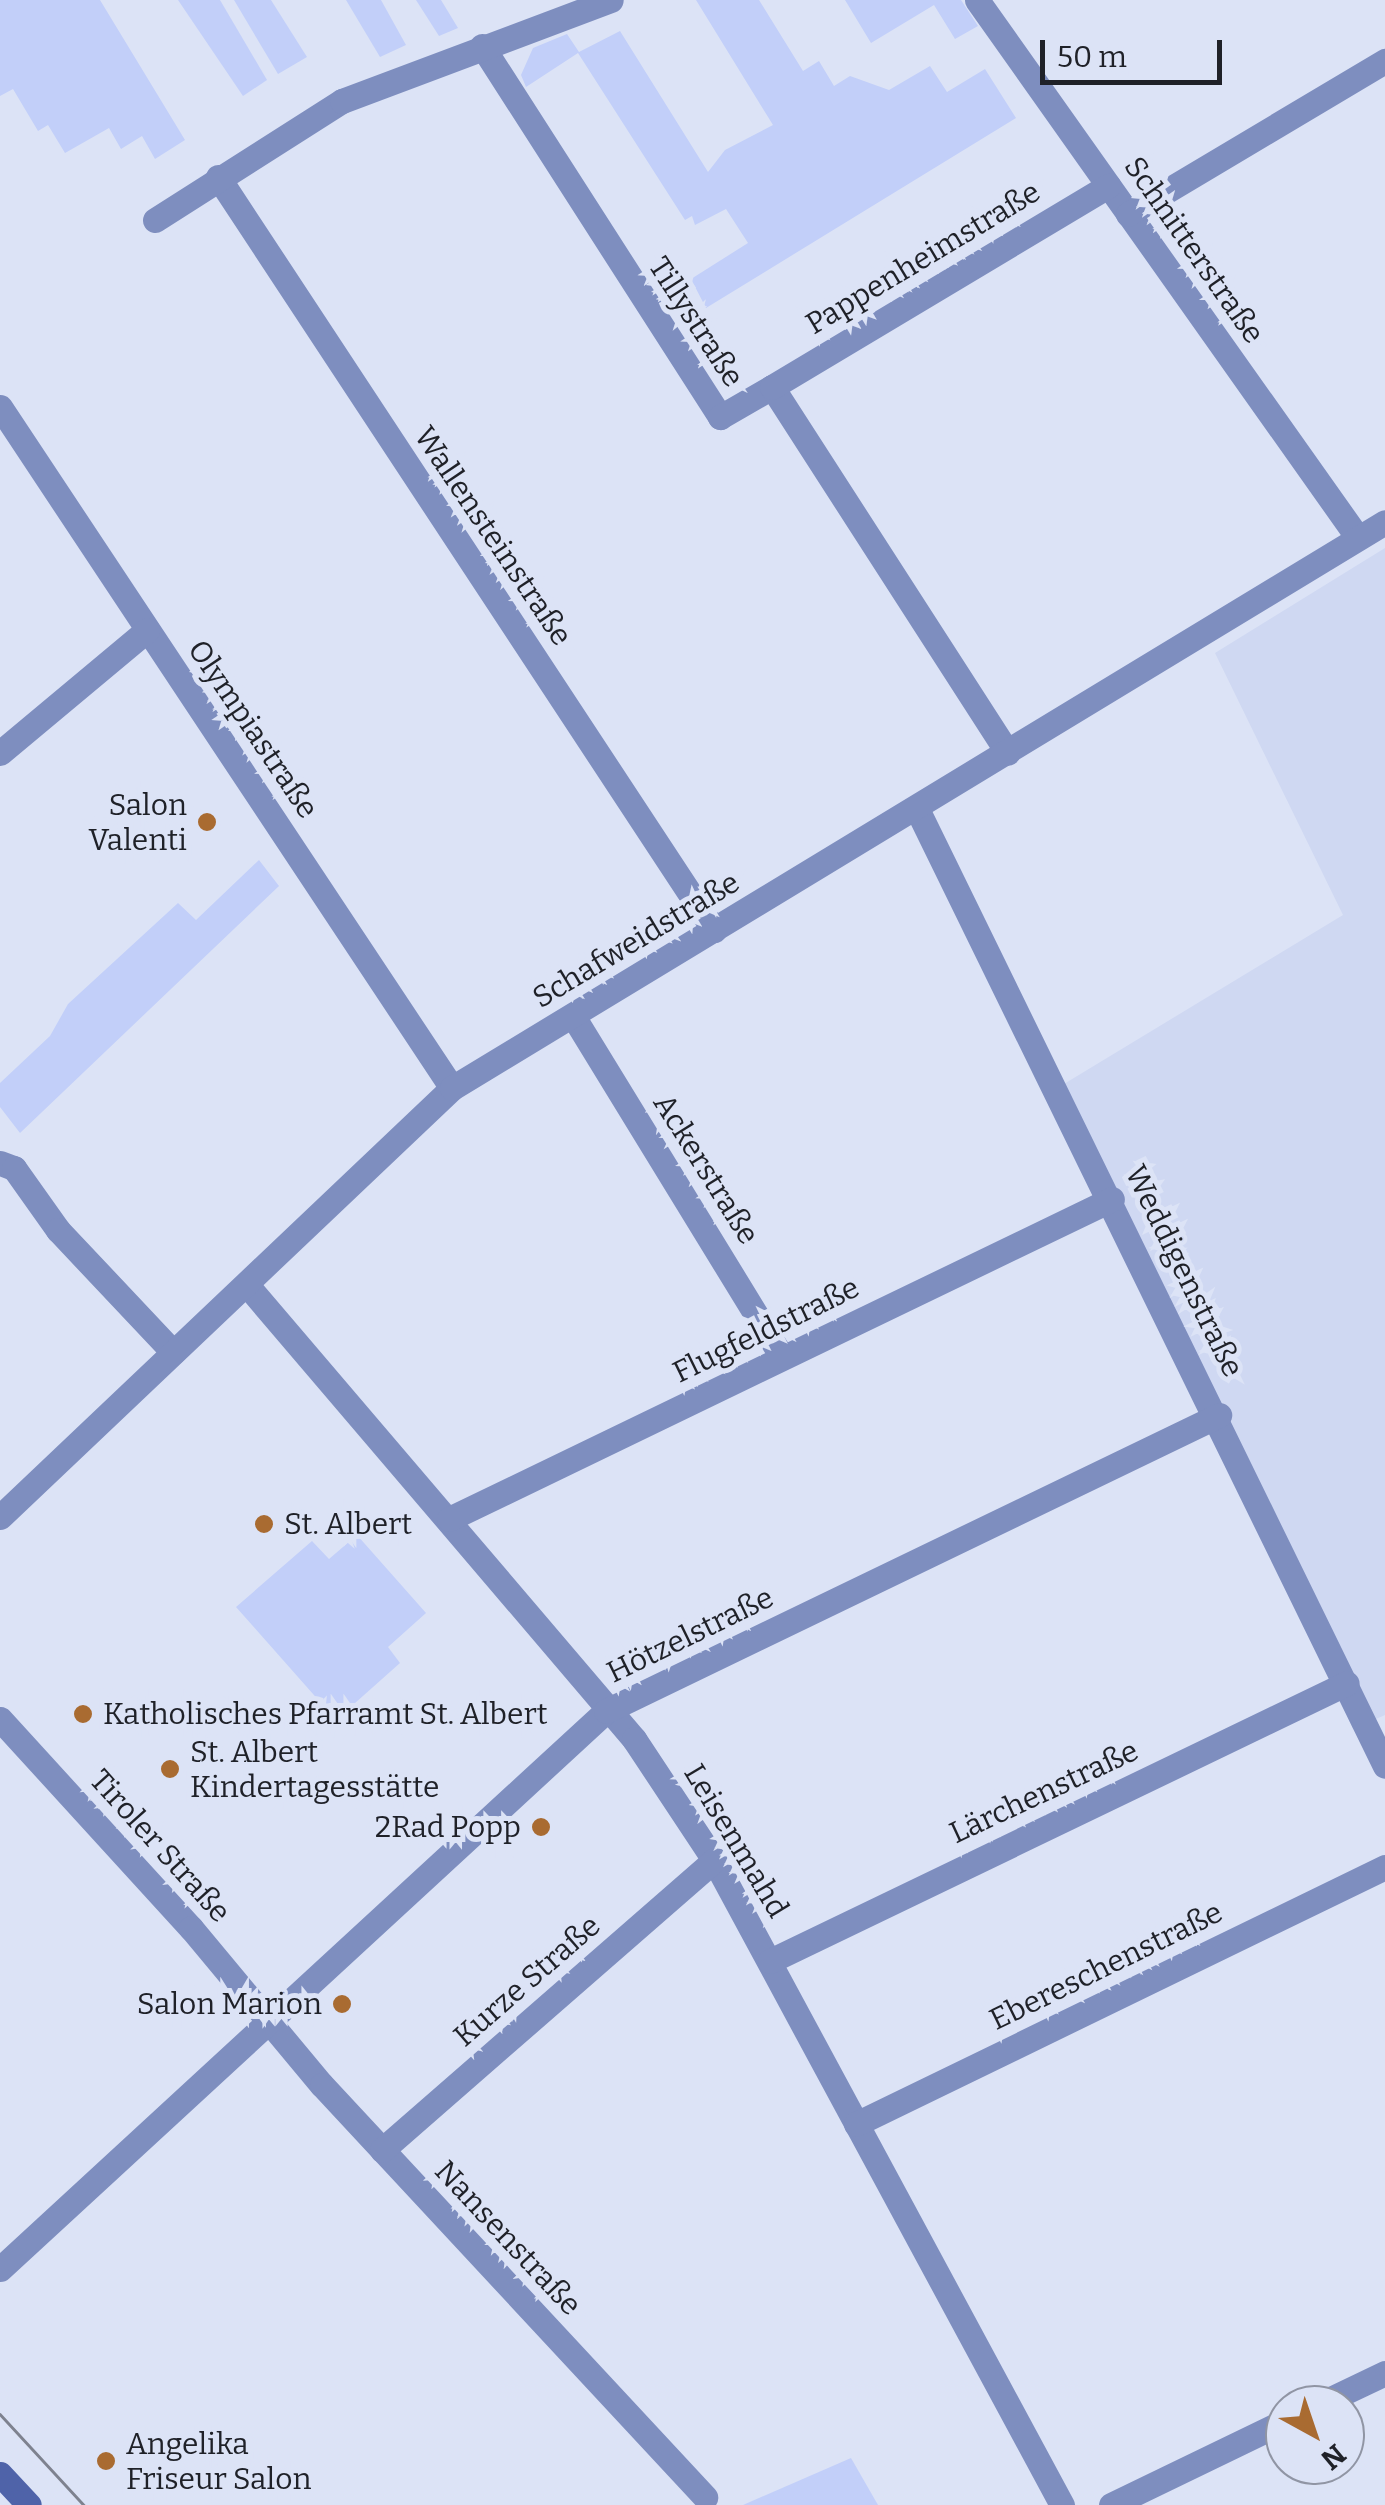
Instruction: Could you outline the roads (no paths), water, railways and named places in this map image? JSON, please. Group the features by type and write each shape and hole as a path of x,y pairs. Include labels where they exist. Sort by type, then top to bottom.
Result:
{"main road":[{"path":"0,2474 29,2505"}],"street":[{"path":"156,220 342,101 611,0"},
{"name":"Schnitterstraße","path":"977,0 1358,538"},
{"name":"Tillystraße","path":"482,46 720,417 772,387 1008,753"},
{"path":"1128,214 1385,61"},
{"name":"Wallensteinstraße","path":"218,177 714,930"},
{"name":"Pappenheimstraße","path":"772,387 1108,186"},
{"name":"Olympiastraße","path":"0,407 452,1088"},
{"name":"Schafweidstraße","path":"0,1516 452,1088 1385,522"},
{"path":"0,753 147,630"},
{"name":"Weddigenstraße","path":"917,809 1219,1415 1385,1766"},
{"name":"Ackerstraße","path":"573,1016 782,1357"},
{"path":"0,1163 14,1168 58,1230 174,1352"},
{"name":"Flugfeldstraße","path":"449,1519 1112,1199"},
{"name":"Leisenmahd","path":"247,1284 449,1519 606,1712 634,1740 714,1860 1062,2505"},
{"name":"Hötzelstraße","path":"0,2269 606,1712 1219,1415"},
{"name":"Lärchenstraße","path":"770,1961 1347,1682"},
{"name":"Tiroler Straße","path":"0,1719 268,2020"},
{"name":"Kurze Straße","path":"382,2150 714,1860"},
{"name":"Ebereschenstraße","path":"856,2124 1385,1866"},
{"name":"Nansenstraße","path":"268,2020 382,2150 705,2497"},
{"path":"1360,2385 1385,2373"},
{"path":"1111,2505 1265,2431"}],"tram line":[{"path":"0,2414 84,2505"}],"place":[{"name":"Salon Valenti","path":"207,822"},
{"name":"St. Albert","path":"264,1524"},
{"name":"Katholisches Pfarramt St. Albert","path":"83,1714"},
{"name":"St. Albert Kindertagesstätte","path":"170,1769"},
{"name":"2Rad Popp","path":"541,1827"},
{"name":"Salon Marion","path":"342,2004"},
{"name":"Angelika Friseur Salon","path":"106,2461"}]}
